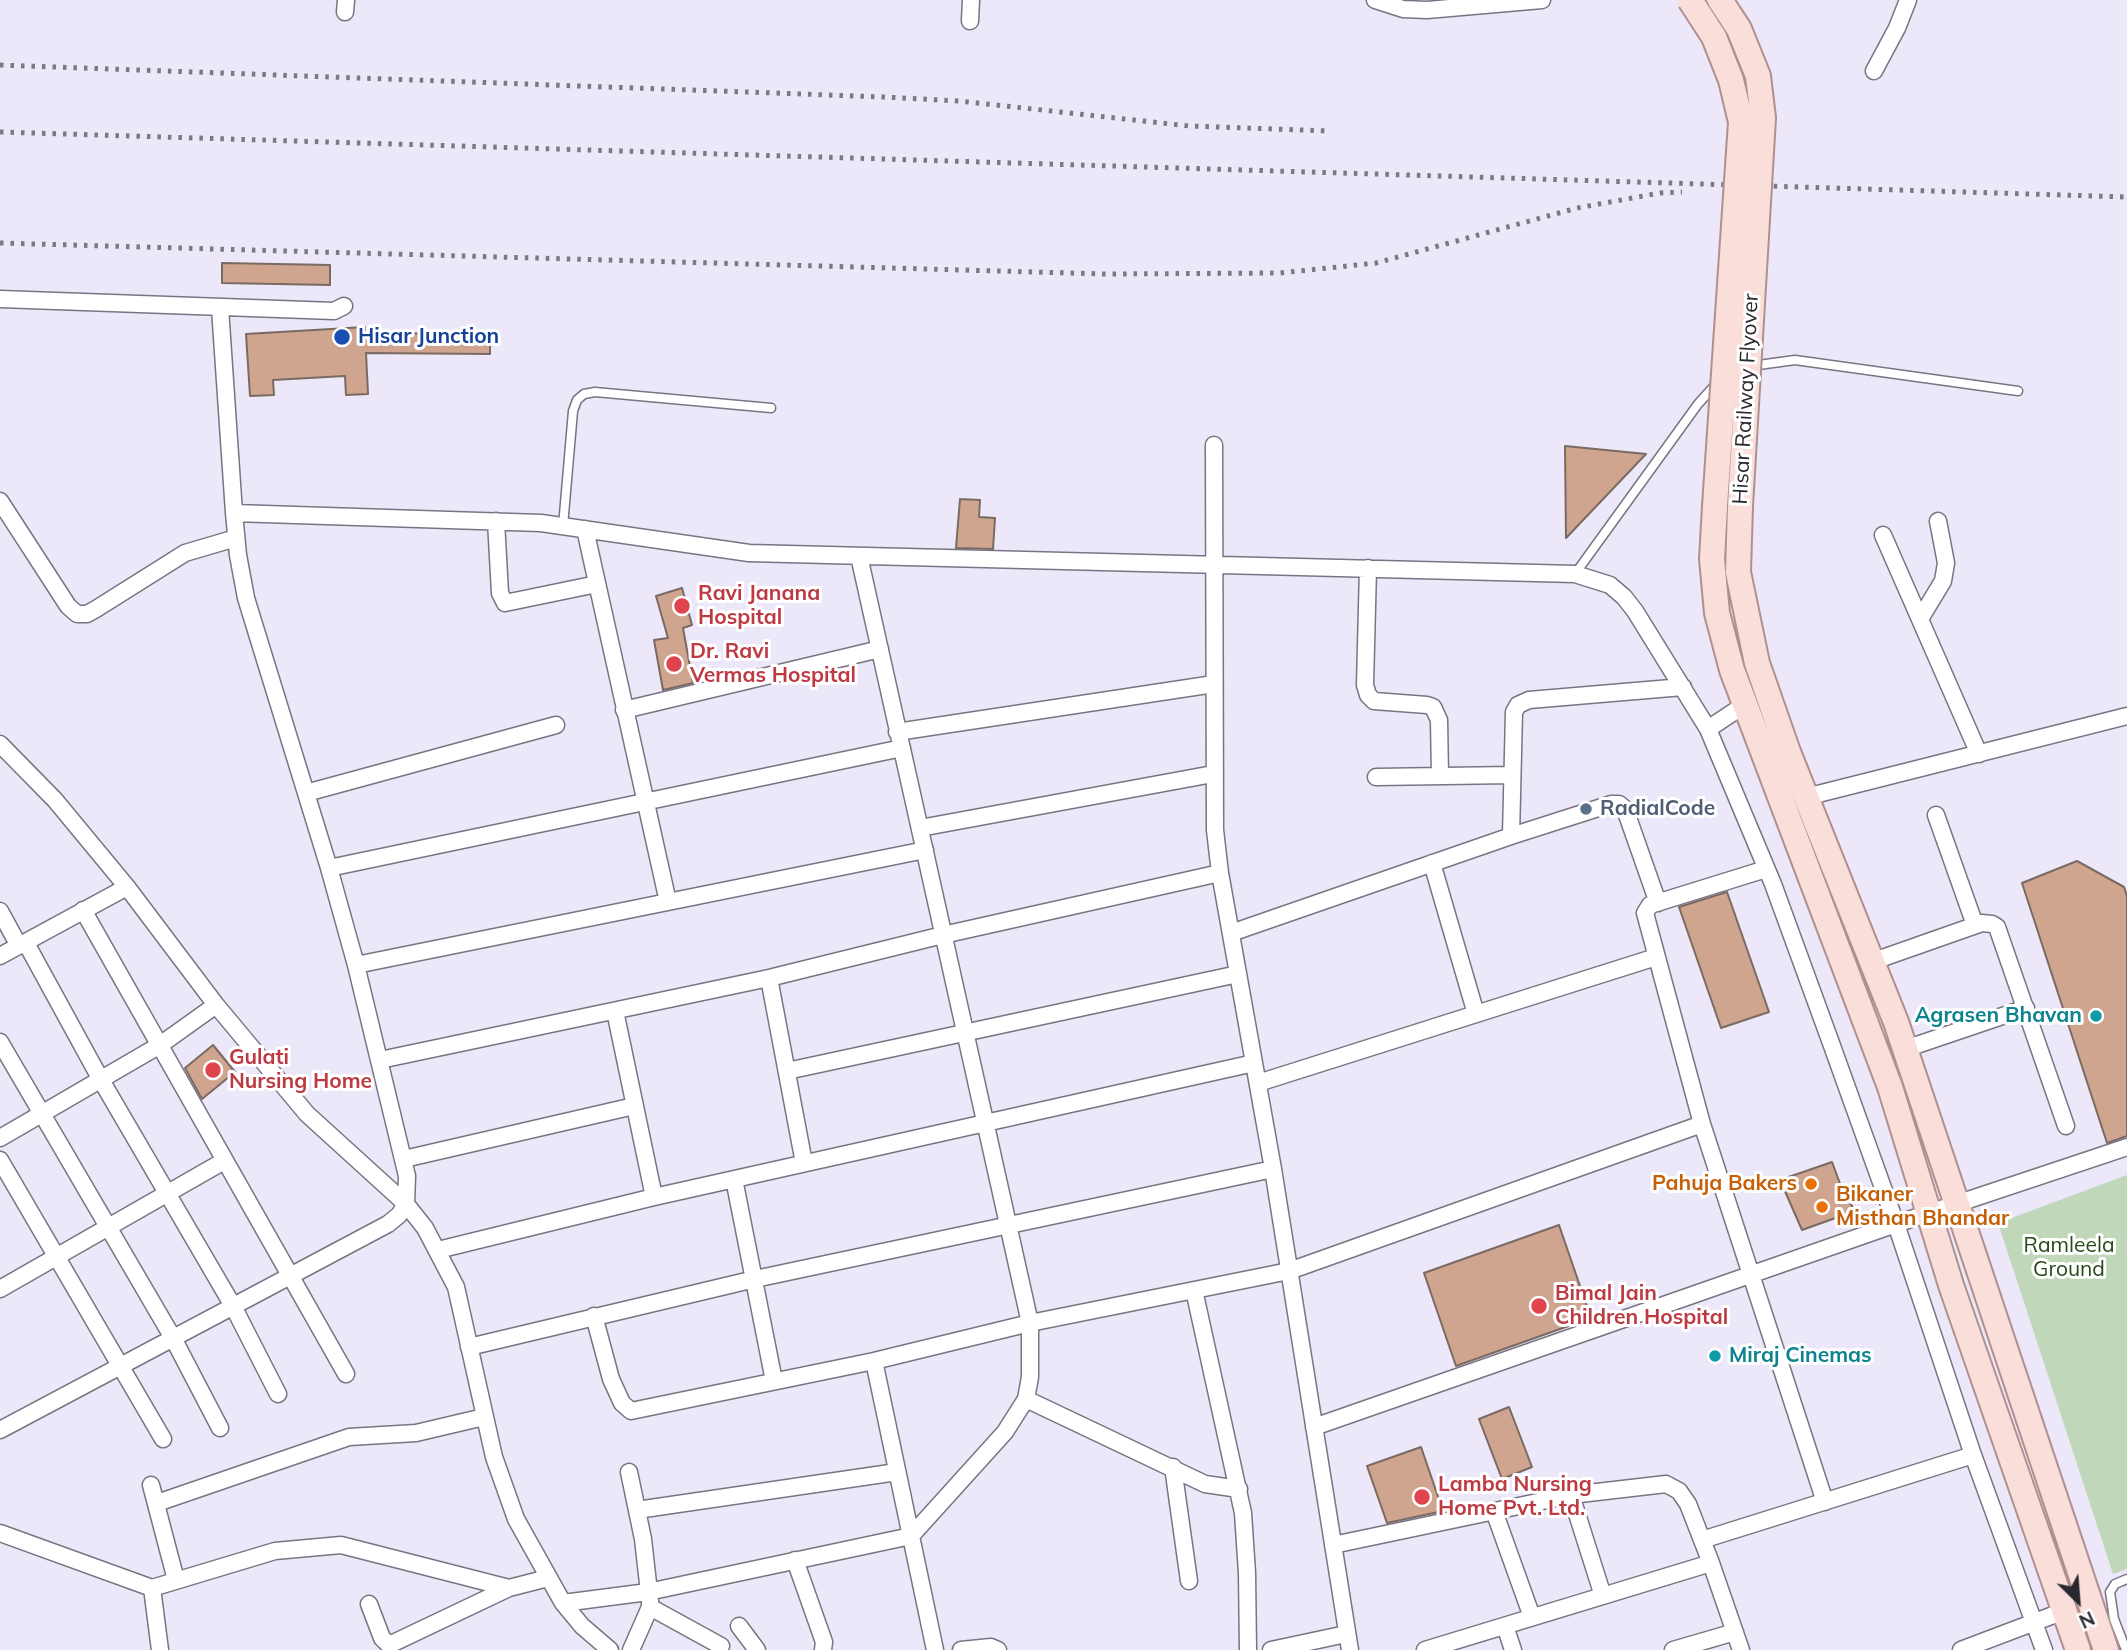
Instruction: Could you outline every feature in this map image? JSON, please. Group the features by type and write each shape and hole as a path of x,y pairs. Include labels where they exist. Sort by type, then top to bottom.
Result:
{"main road":[{"name":"Hisar Railway Flyover","path":"1690,0 1714,37 1731,80 1741,122 1712,559 1717,612 1744,705 1890,1087 1951,1285 2078,1650"},
{"name":"Hisar Railway Flyover","path":"1720,0 1739,29 1758,76 1763,118 1738,572 1757,663 1806,797 1905,1049 2106,1650"}],"street":[{"path":"970,22 971,0"},
{"path":"1375,0 1403,9 1427,10 1542,0"},
{"path":"1874,71 1897,28 1908,0"},
{"path":"0,299 334,311 344,306"},
{"path":"0,1430 388,1224 399,1215 406,1204 407,1176 404,1159 356,965 246,598 236,538 220,308"},
{"path":"1214,445 1214,830 1273,1169 1348,1642 1271,1650"},
{"path":"0,501 68,607 77,614 96,610 185,553 236,538"},
{"path":"234,513 496,521 563,526 749,553 1575,574 1610,585 1635,611 1708,729 1766,869 1896,1224 1973,1455 2044,1650"},
{"path":"496,521 500,593 505,603 597,584"},
{"path":"1920,619 1943,581 1946,563 1938,521"},
{"path":"585,529 668,902"},
{"path":"1883,535 1979,754"},
{"path":"563,1603 649,1600 795,1560 911,1536 1005,1432 1026,1399 1030,1377 1030,1323 859,556"},
{"path":"1368,568 1365,685 1368,695 1374,701 1433,707 1439,720 1440,776"},
{"path":"624,710 880,649"},
{"path":"329,868 644,802 900,740 1214,684"},
{"path":"1511,836 1514,712 1522,702 1683,687"},
{"path":"1708,729 1744,705"},
{"path":"1806,797 2127,716"},
{"path":"306,793 556,725"},
{"path":"0,744 55,800 127,887 216,1005 307,1114 406,1204 425,1228 456,1287 484,1417 504,1490 516,1519 563,1603 582,1626 610,1650"},
{"path":"920,828 1213,774"},
{"path":"1376,777 1512,775"},
{"path":"1231,933 1611,804 1619,804 1629,816 1658,903"},
{"path":"1936,816 1975,925"},
{"path":"356,965 925,850"},
{"path":"1432,863 1476,1014"},
{"path":"1766,869 1658,903 1646,908 1645,913 1702,1124 1825,1502"},
{"path":"380,1060 769,978 943,935 1220,873"},
{"path":"0,956 127,887"},
{"path":"83,910 346,1374"},
{"path":"0,911 23,945 233,1307 278,1394"},
{"path":"1871,962 1975,925 1992,923 1997,927 2066,1126"},
{"path":"1258,1083 1656,957"},
{"path":"787,1071 1238,974"},
{"path":"769,978 804,1163"},
{"path":"0,1138 160,1045 216,1005"},
{"path":"1905,1049 2026,1008"},
{"path":"615,1011 654,1197"},
{"path":"0,1042 173,1339 220,1429"},
{"path":"438,1251 654,1197 1254,1063"},
{"path":"404,1159 634,1106"},
{"path":"594,1316 611,1379 626,1409 631,1411 874,1361 1030,1323 1289,1271 1702,1124"},
{"path":"1314,1427 1896,1224 2127,1147"},
{"path":"0,1160 163,1439"},
{"path":"0,1289 224,1161"},
{"path":"469,1347 755,1279 1273,1169"},
{"path":"734,1179 774,1381"},
{"path":"1194,1290 1239,1489 1247,1573 1248,1650"},
{"path":"874,1361 935,1650"},
{"path":"1026,1399 1205,1484 1239,1489"},
{"path":"156,1503 349,1437 416,1433 484,1417"},
{"path":"1702,1541 1973,1455"},
{"path":"1173,1467 1189,1581"},
{"path":"629,1472 649,1600 631,1650"},
{"path":"637,1510 897,1472"},
{"path":"1333,1545 1571,1495 1666,1484 1679,1491 1688,1504 1741,1650"},
{"path":"151,1485 176,1580"},
{"path":"1571,1495 1603,1596"},
{"path":"1494,1511 1532,1617"},
{"path":"0,1533 152,1588 275,1551 341,1545 509,1588"},
{"path":"795,1560 824,1642 823,1650"},
{"path":"1425,1650 1711,1563"},
{"path":"369,1604 382,1638 389,1645 509,1588 548,1578"},
{"path":"152,1588 160,1650"},
{"path":"649,1600 721,1646"},
{"path":"1961,1650 2064,1611"},
{"path":"739,1626 757,1650"},
{"path":"1505,1626 1513,1650"},
{"path":"1673,1650 1735,1632"},
{"path":"961,1650 991,1647 998,1650"}],"lane":[{"path":"1575,574 1698,404 1717,382 1737,371 1754,365 1795,360 2018,391"},
{"path":"563,526 573,411 577,400 583,394 595,392 771,408"},
{"path":"2126,1650 2114,1619 2110,1592 2115,1584 2127,1579"}],"green space":[{"name":"Ramleela Ground","path":"2127,1175 2127,1569 2113,1574 1998,1223"}],"building":[{"path":"222,263 330,265 330,285 222,283"},
{"path":"365,327 365,333 490,334 490,354 366,353 368,394 346,395 345,376 273,380 274,395 250,396 246,334"},
{"path":"1565,446 1646,454 1566,538"},
{"path":"960,499 980,500 979,517 995,518 993,549 956,548"},
{"path":"682,588 692,625 683,628 693,683 663,690 654,640 668,638 656,596"},
{"name":"Agrasen Bhavan","path":"2077,861 2124,887 2127,896 2127,1136 2107,1143 2022,883"},
{"path":"1727,892 1769,1012 1721,1028 1679,907"},
{"path":"213,1045 235,1072 202,1099 185,1068"},
{"path":"1832,1162 1842,1189 1855,1211 1802,1230 1780,1180"},
{"path":"1559,1225 1591,1318 1456,1366 1424,1273"},
{"path":"1509,1407 1532,1467 1502,1479 1479,1419"},
{"path":"1421,1447 1443,1511 1387,1523 1367,1466"}],"railway":[{"path":"0,65 884,97 959,101 1189,126 1328,131"},
{"path":"0,132 2127,197"},
{"path":"0,243 1105,274 1280,273 1376,263 1577,208 1660,193 1682,192"}],"place":[{"name":"Hisar Junction","path":"342,337"},
{"name":"Ravi Janana Hospital","path":"682,606"},
{"name":"Dr. Ravi Vermas Hospital","path":"674,664"},
{"name":"RadialCode","path":"1586,809"},
{"name":"Agrasen Bhavan","path":"2096,1016"},
{"name":"Gulati Nursing Home","path":"213,1070"},
{"name":"Pahuja Bakers","path":"1811,1184"},
{"name":"Bikaner Misthan Bhandar","path":"1822,1207"},
{"name":"Bimal Jain Children Hospital","path":"1539,1306"},
{"name":"Miraj Cinemas","path":"1715,1356"},
{"name":"Lamba Nursing Home Pvt. Ltd.","path":"1422,1497"}]}
